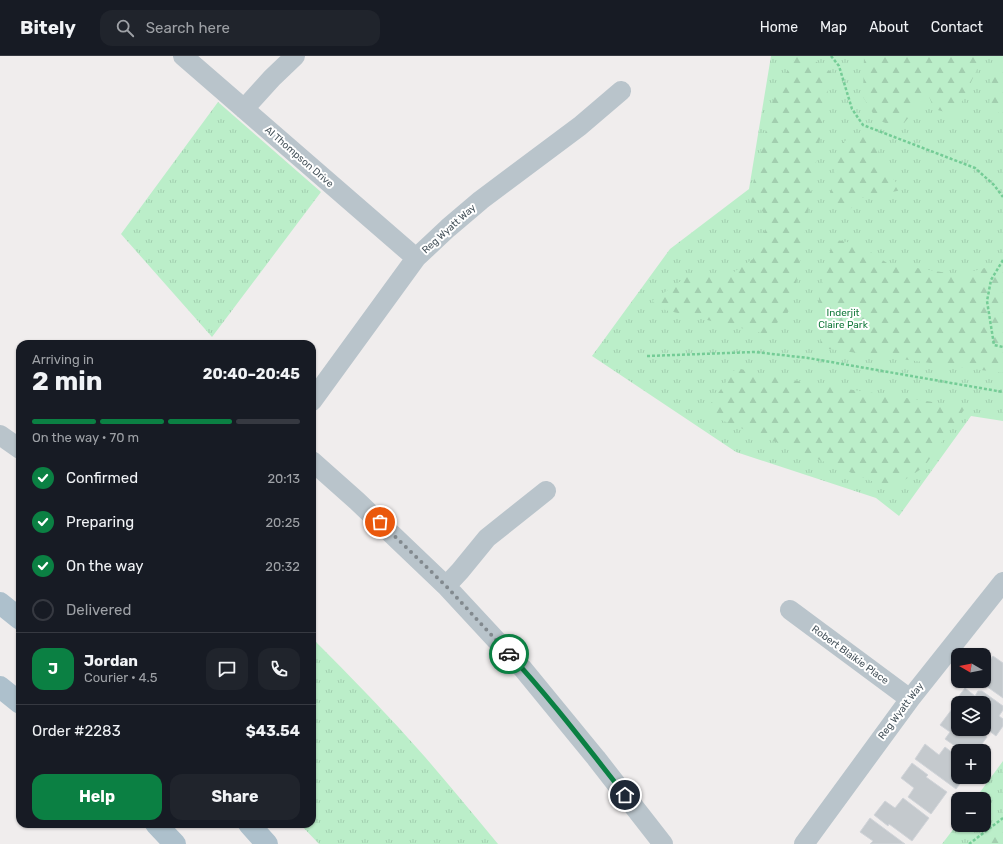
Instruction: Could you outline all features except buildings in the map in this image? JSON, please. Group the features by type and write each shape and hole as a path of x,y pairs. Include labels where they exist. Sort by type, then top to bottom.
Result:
{"main road":[{"path":"0,604 16,616"},
{"path":"0,687 16,700"},
{"path":"160,828 175,844"},
{"path":"253,828 268,844"}],"street":[{"name":"Al Thompson Drive","path":"183,56 416,258"},
{"path":"244,109 272,78 295,56"},
{"name":"Reg Wyatt Way","path":"316,396 416,258 481,200 580,126 621,91"},
{"path":"0,435 16,446"},
{"path":"316,465 357,501 446,586 523,669 596,758 663,844"},
{"path":"446,586 487,538 546,491"},
{"name":"Reg Wyatt Way","path":"804,844 910,699 1003,582"},
{"name":"Robert Blaikie Place","path":"790,610 910,699"}],"path":[{"path":"831,56 839,66 852,109 863,125 975,168 994,185 1003,197"},
{"path":"1003,260 991,280 987,301 994,345 1003,346"},
{"path":"646,356 755,352 808,358 1003,392"},
{"path":"969,844 1003,818"}],"green space":[{"name":"Inderjit Claire Park","path":"771,56 1003,56 1003,421 971,416 899,516 876,498 736,452 592,356 670,249 749,189"},
{"path":"796,56 808,56 831,72 792,308 766,334 665,310 652,301 691,274 725,278 753,259 770,218 749,200 775,92"},
{"path":"864,56 983,56 956,115 934,109 928,94 900,128 877,120 863,97"},
{"path":"1003,59 1003,114 989,110 991,75"},
{"path":"218,102 321,192 212,337 121,234"},
{"path":"861,132 881,140 877,158 902,190 862,198 844,215 830,195 840,144"},
{"path":"833,239 860,245 887,263 959,275 1003,263 1003,373 821,348 819,297"},
{"path":"736,368 807,383 966,407 924,467 891,489 704,413"},
{"path":"316,642 370,697 411,742 498,844 319,844 304,828 316,828"},
{"path":"1003,761 1003,844 942,844 951,832 991,832 991,792 980,792 986,784 991,784 991,777"},
{"path":"1003,823 1003,844 975,844"}],"way so far":[{"path":"380,522 446,586 509,654"}],"route":[{"path":"509,654 523,669 625,795"}]}
